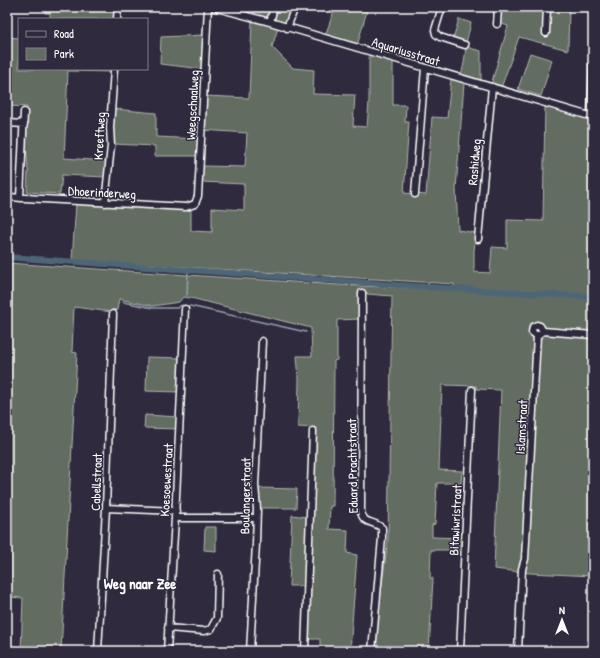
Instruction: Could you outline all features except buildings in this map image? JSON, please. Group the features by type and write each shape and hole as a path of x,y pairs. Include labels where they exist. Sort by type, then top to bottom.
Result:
{"street":[{"path":"117,18 118,7"},
{"name":"Weegschaalweg","path":"195,204 198,196 208,7"},
{"name":"Aquariusstraat","path":"213,7 270,22 592,116"},
{"path":"270,22 274,7"},
{"path":"288,28 294,7"},
{"path":"442,7 436,34 440,37 465,45"},
{"path":"497,24 498,7"},
{"path":"546,7 546,33"},
{"path":"592,116 593,60"},
{"path":"415,194 425,68"},
{"name":"Kreeftweg","path":"105,203 111,146 110,127 114,70"},
{"name":"Rashidweg","path":"478,239 492,87"},
{"path":"20,198 24,112"},
{"path":"7,123 24,124"},
{"name":"Dhoerinderweg","path":"7,197 186,207 195,204"},
{"name":"Eduard Prachtstraat","path":"362,293 361,512 362,518 366,521 377,524 382,528 372,651"},
{"name":"Koesoewestraat","path":"167,651 185,309"},
{"name":"Cabellstraat","path":"98,651 106,508 113,314"},
{"path":"543,331 540,326 537,325 533,327 532,332 537,336 543,331 593,335"},
{"name":"Islamstraat","path":"518,651 522,576 525,559 537,336"},
{"name":"Boulangerstraat","path":"250,651 256,518 255,485 262,341"},
{"name":"Bitawiwristraat","path":"460,651 472,390"},
{"path":"305,651 313,431"},
{"path":"106,508 175,514 256,518"},
{"path":"168,628 204,631 211,629 217,618 218,574"}],"green space":[{"path":"46,7 115,7 115,18 50,18 50,13 45,13"},
{"path":"254,7 272,7 268,19 254,15"},
{"path":"275,7 292,7 286,22 281,23 273,20"},
{"path":"333,7 368,7 357,46 325,36 335,8"},
{"path":"500,7 522,7 522,9 544,10 543,33 547,34 548,7 592,7 592,10 569,9 568,50 519,37 501,88 491,85 508,26 499,23"},
{"path":"459,19 471,23 466,43 453,39"},
{"path":"252,20 278,28 272,47 293,68 314,70 313,94 355,95 353,126 367,127 369,102 369,54 393,61 393,105 406,105 405,122 409,122 404,193 413,194 413,197 416,197 416,194 426,195 432,117 447,118 451,79 464,83 456,189 458,230 476,233 474,272 490,273 492,247 507,248 507,220 543,221 545,106 593,119 593,576 530,573 494,569 501,390 476,389 476,386 442,385 439,470 462,471 461,483 437,483 435,524 432,525 432,537 462,538 462,550 431,550 430,578 433,578 429,651 376,651 378,615 388,539 392,296 360,292 360,319 337,320 337,360 334,361 333,506 330,506 329,529 348,530 347,553 357,555 350,651 320,651 320,639 309,639 314,428 298,427 299,379 297,356 312,356 311,328 191,298 183,297 179,302 153,306 119,299 117,310 112,310 112,312 74,307 72,352 77,353 61,651 21,651 23,598 7,597 7,263 338,285 454,290 454,284 72,260 76,204 191,209 191,231 212,232 212,208 244,210 244,184 201,182 202,166 245,167 247,133 203,130 205,96 249,98"},
{"path":"204,35 203,69 160,64 161,37"},
{"path":"7,37 18,38 18,70 112,70 112,72 68,71 64,158 106,161 106,177 62,175 60,194 27,192 27,107 7,106"},
{"path":"466,47 481,51 481,81 461,76"},
{"path":"530,53 552,60 541,96 518,89"},
{"path":"114,109 156,113 156,137 200,139 199,156 155,156 155,146 113,144 112,125"},
{"path":"147,357 181,358 180,392 146,391"},
{"path":"145,415 178,417 178,429 144,428"},
{"path":"257,488 297,489 296,508 258,508"},
{"path":"292,515 307,517 306,586 289,586"},
{"path":"205,527 216,527 216,551 204,550"}],"waterway":[{"path":"7,257 396,285 593,297"},
{"path":"187,295 188,270"},
{"path":"123,302 153,308 177,308 182,305"},
{"path":"190,306 306,332"}],"district":[{"name":"Weg naar Zee","path":"140,583"}]}
